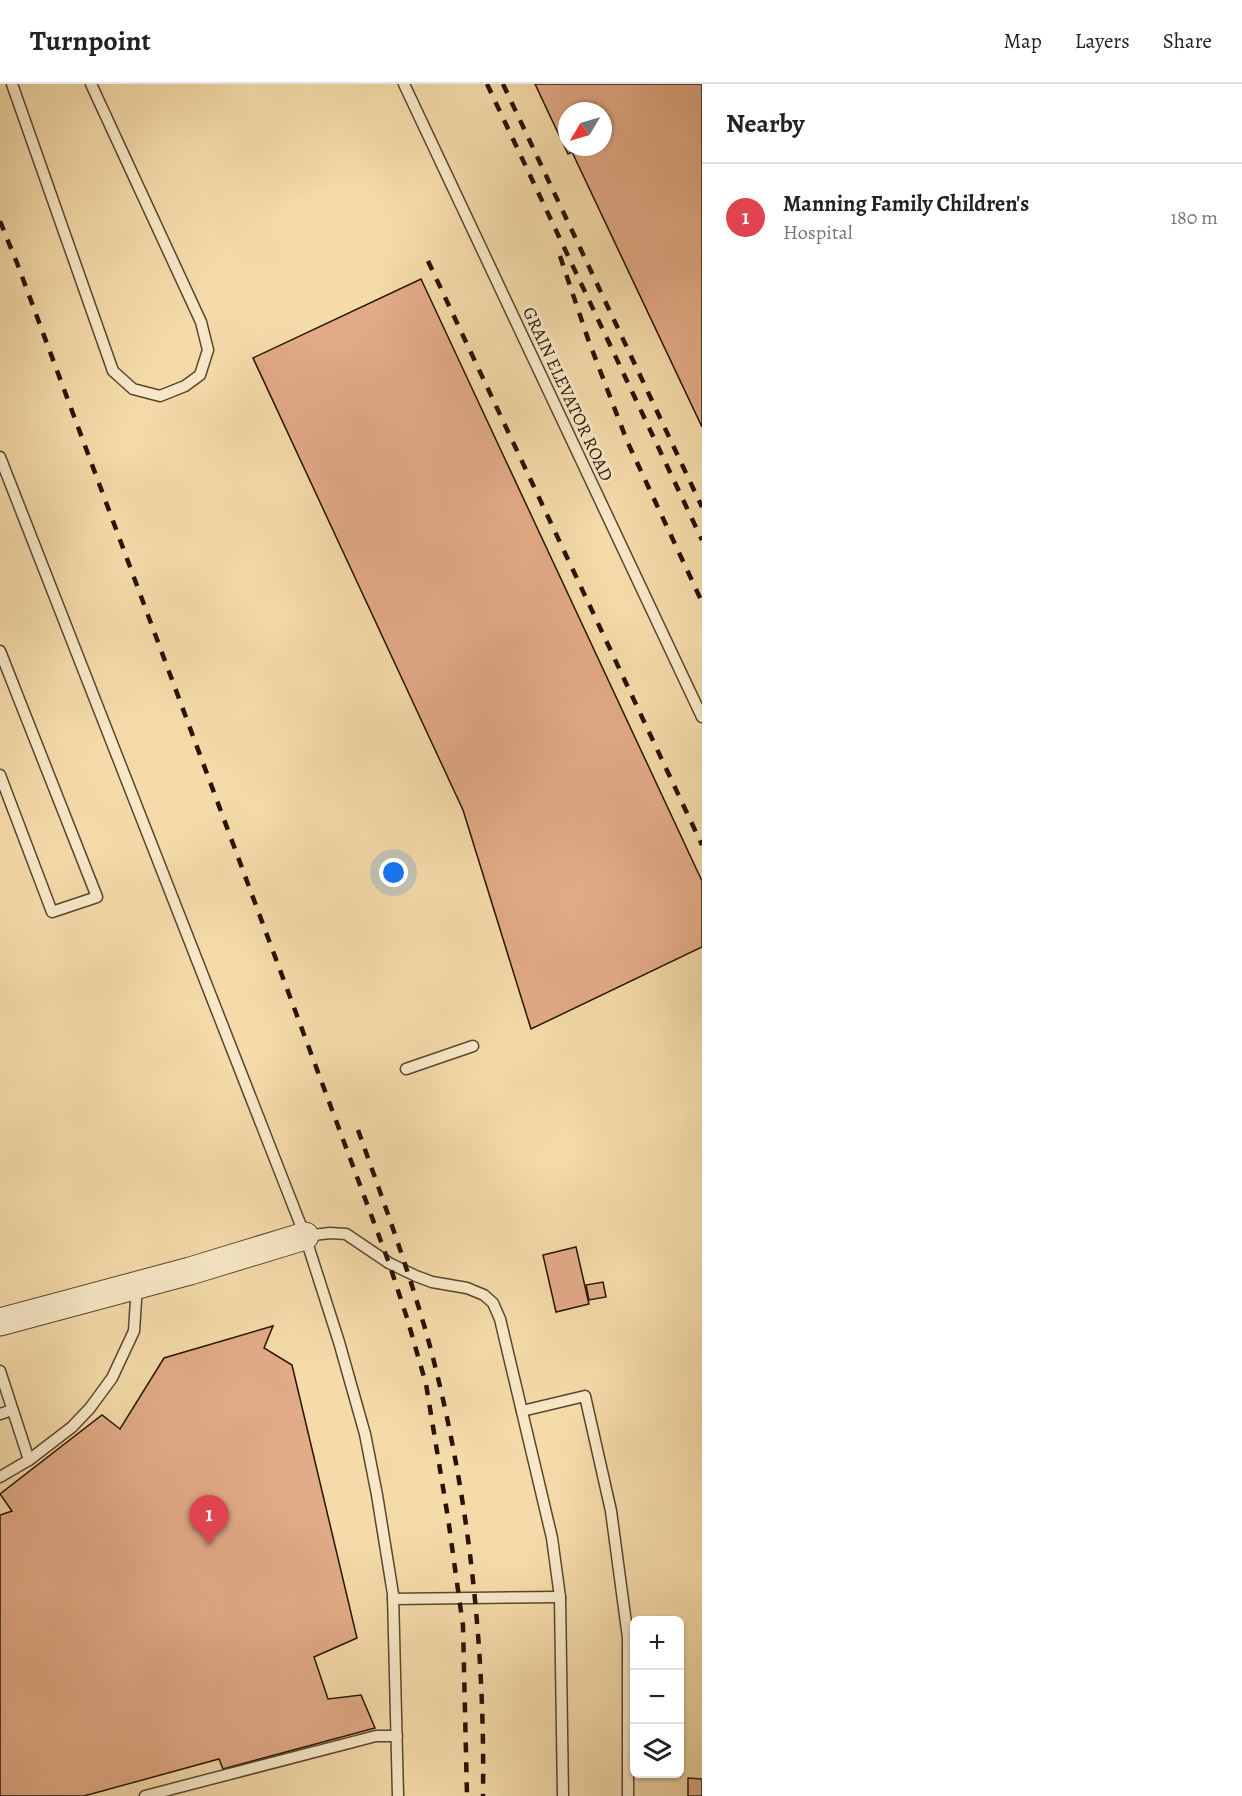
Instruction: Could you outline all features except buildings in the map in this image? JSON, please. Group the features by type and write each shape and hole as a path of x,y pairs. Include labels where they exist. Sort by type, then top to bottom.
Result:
{"street":[{"path":"0,1322 305,1236"}],"lane":[{"path":"12,84 113,371 133,389 160,396 184,386 200,375 208,350 201,322 91,84"},
{"name":"GRAIN ELEVATOR ROAD","path":"404,84 702,717"},
{"path":"0,457 305,1236 339,1342 365,1434 378,1495 393,1599 398,1796"},
{"path":"0,651 97,897 51,912 2,788 0,775"},
{"path":"406,1069 473,1046"},
{"path":"305,1236 346,1234 389,1263 416,1276 432,1282 467,1288 484,1295 494,1303 500,1319 552,1538 560,1597 563,1796"},
{"path":"0,1477 29,1460 72,1427 90,1408 112,1378 134,1331 137,1284"},
{"path":"0,1371 29,1460"},
{"path":"522,1411 585,1396 611,1511 628,1638 628,1796"},
{"path":"0,1414 12,1410"},
{"path":"393,1599 560,1597"},
{"path":"145,1796 376,1736 397,1736"}],"railway":[{"path":"487,84 702,540"},
{"path":"503,84 702,507"},
{"path":"0,221 389,1263 407,1318 426,1384 463,1626 467,1796"},
{"path":"560,256 588,339 627,441 702,602"},
{"path":"428,261 702,845"},
{"path":"358,1130 423,1322 455,1460 465,1516 477,1627 483,1740 483,1796"}],"place":[{"name":"Manning Family Children's","path":"209,1545"}]}
